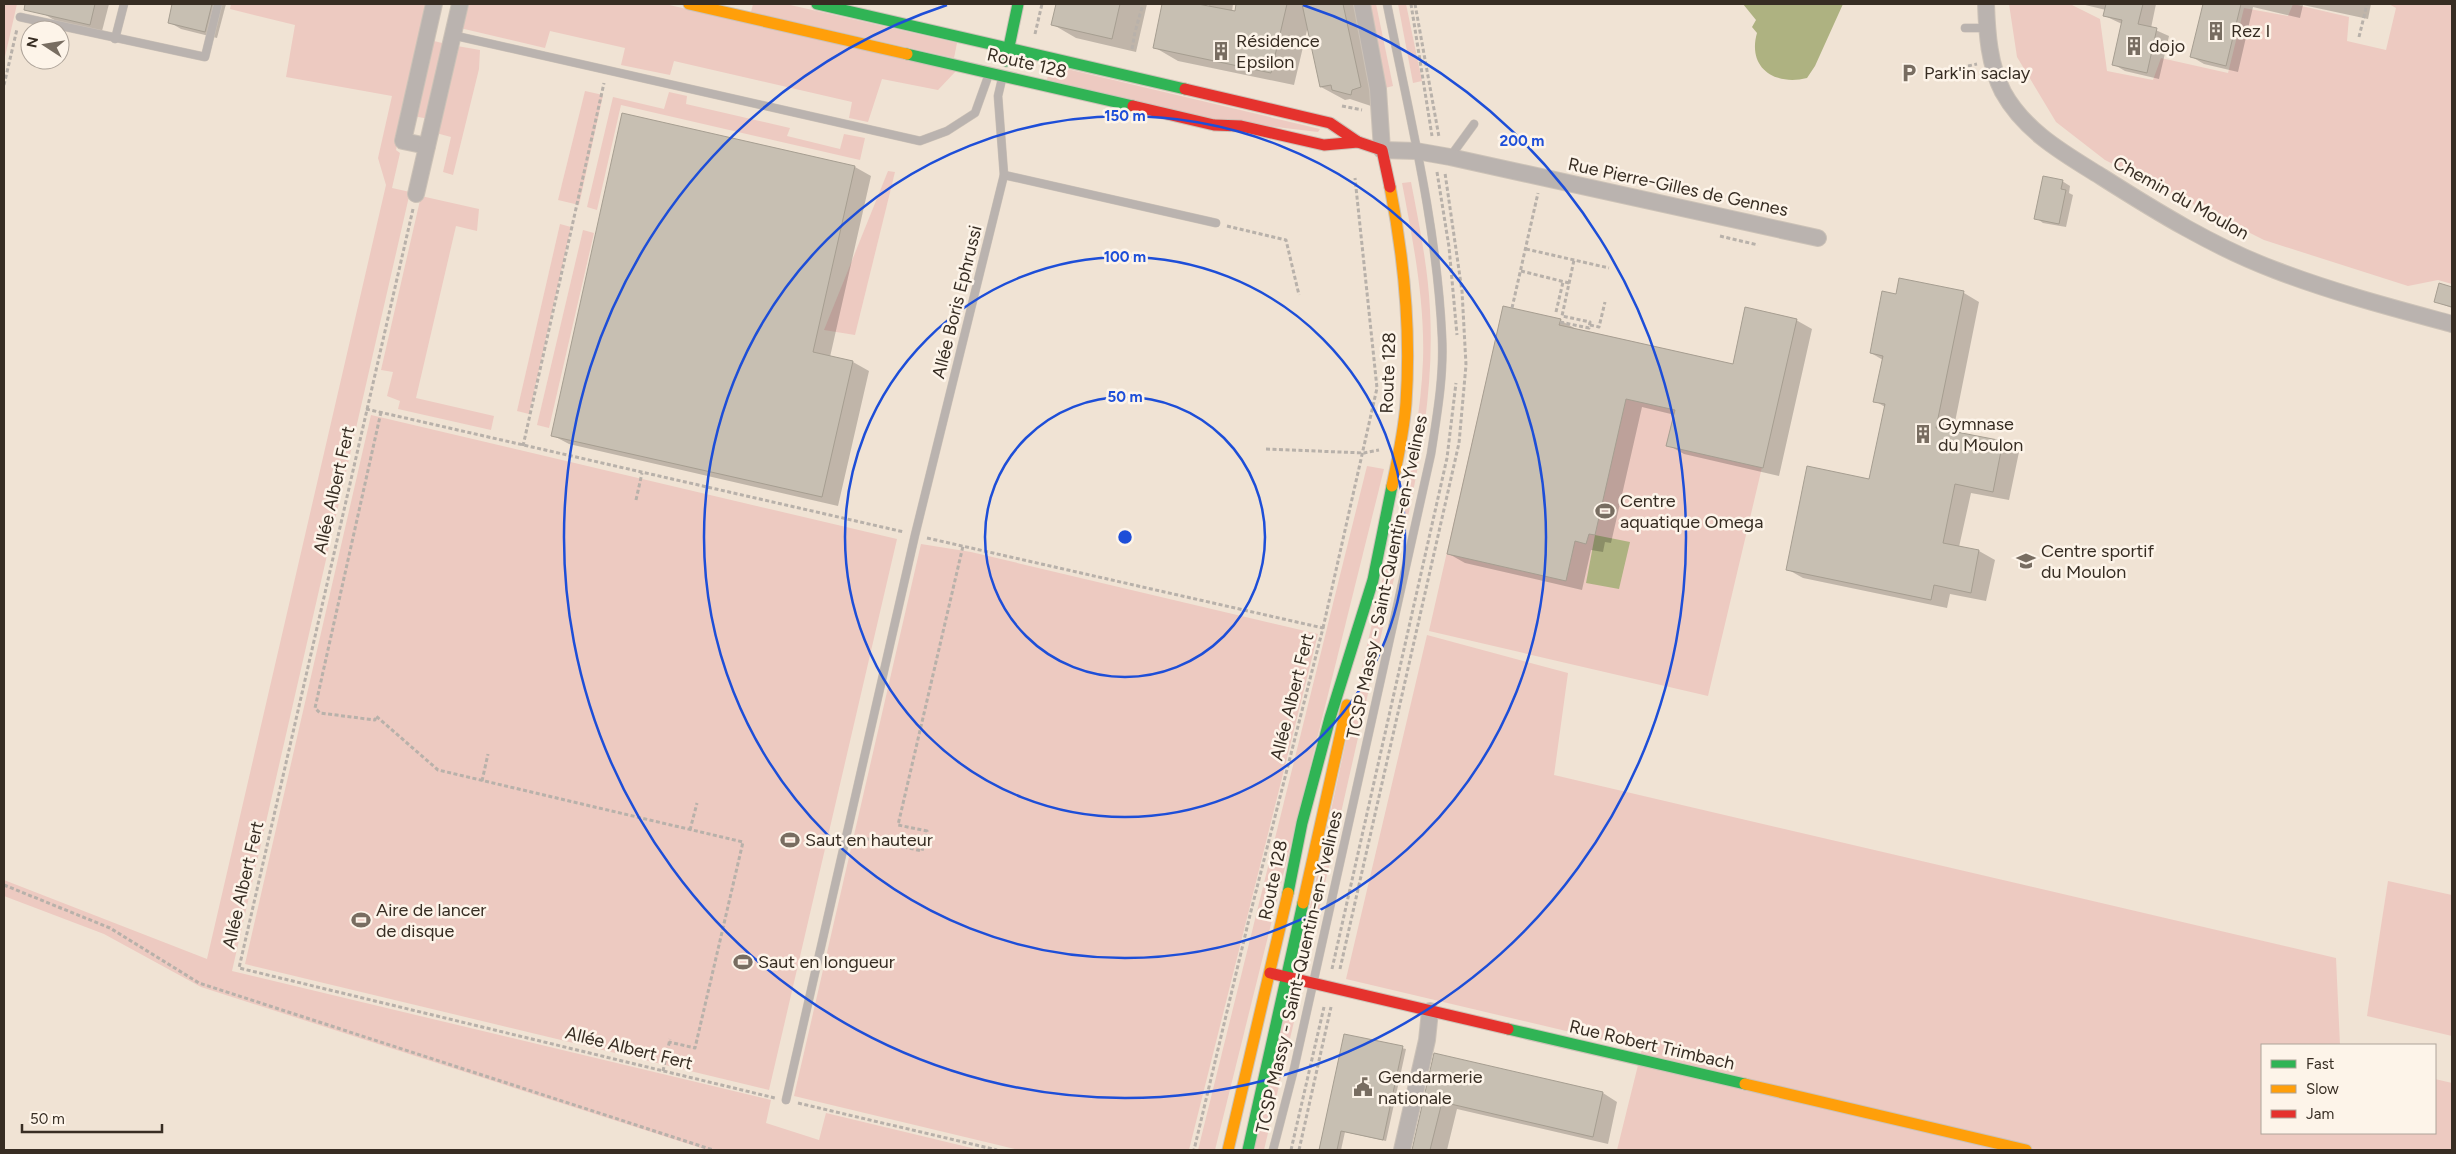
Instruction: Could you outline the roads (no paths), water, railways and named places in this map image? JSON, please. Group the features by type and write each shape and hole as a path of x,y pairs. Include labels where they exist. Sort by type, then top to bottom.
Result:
{"main road":[{"name":"Route 128","path":"689,4 1214,125 1241,126 1324,146 1358,142"},
{"name":"Route 128","path":"817,4 1330,123 1358,142 1382,150 1399,233 1405,288 1408,349 1406,404 1400,446 1373,580 1330,718 1312,785 1228,1150"},
{"path":"1003,75 1018,4"},
{"name":"Route 128","path":"1248,1150 1341,740 1362,620"},
{"name":"Rue Robert Trimbach","path":"1270,972 2026,1150"}],"street":[{"path":"427,146 403,141 434,4"},
{"path":"416,194 460,4"},
{"path":"1362,4 1378,89 1382,150"},
{"name":"Chemin du Moulon","path":"1986,4 1991,59 2003,92 2024,120 2058,150 2198,235 2275,270 2363,299 2452,324"},
{"path":"429,29 452,35"},
{"name":"Rue Pierre-Gilles de Gennes","path":"1382,150 1416,151 1450,157 1818,238"},
{"path":"1402,1150 1427,1040 1430,1011"}],"lane":[{"path":"115,40 124,4"},
{"path":"20,17 115,40 205,57 218,4"},
{"name":"TCSP Massy - Saint-Quentin-en-Yvelines","path":"1273,1150 1432,454 1440,392 1442,339 1437,269 1388,4"},
{"path":"1965,28 1987,28"},
{"path":"452,35 920,141 947,131 975,113 990,72"},
{"name":"Allée Boris Ephrussi","path":"786,1100 915,535 1004,175 998,96 1003,75"},
{"path":"1450,157 1474,124"},
{"path":"1004,175 1216,223"}],"place":[{"name":"Rez I","path":"2216,31"},
{"name":"dojo","path":"2134,46"},
{"name":"Résidence Epsilon","path":"1221,51"},
{"name":"Park'in saclay","path":"1909,73"},
{"name":"Gymnase du Moulon","path":"1923,434"},
{"name":"Centre aquatique Omega","path":"1605,511"},
{"name":"Centre sportif du Moulon","path":"2026,561"},
{"name":"Saut en hauteur","path":"790,840"},
{"name":"Aire de lancer de disque","path":"361,920"},
{"name":"Saut en longueur","path":"743,962"},
{"name":"Gendarmerie nationale","path":"1363,1087"}]}
